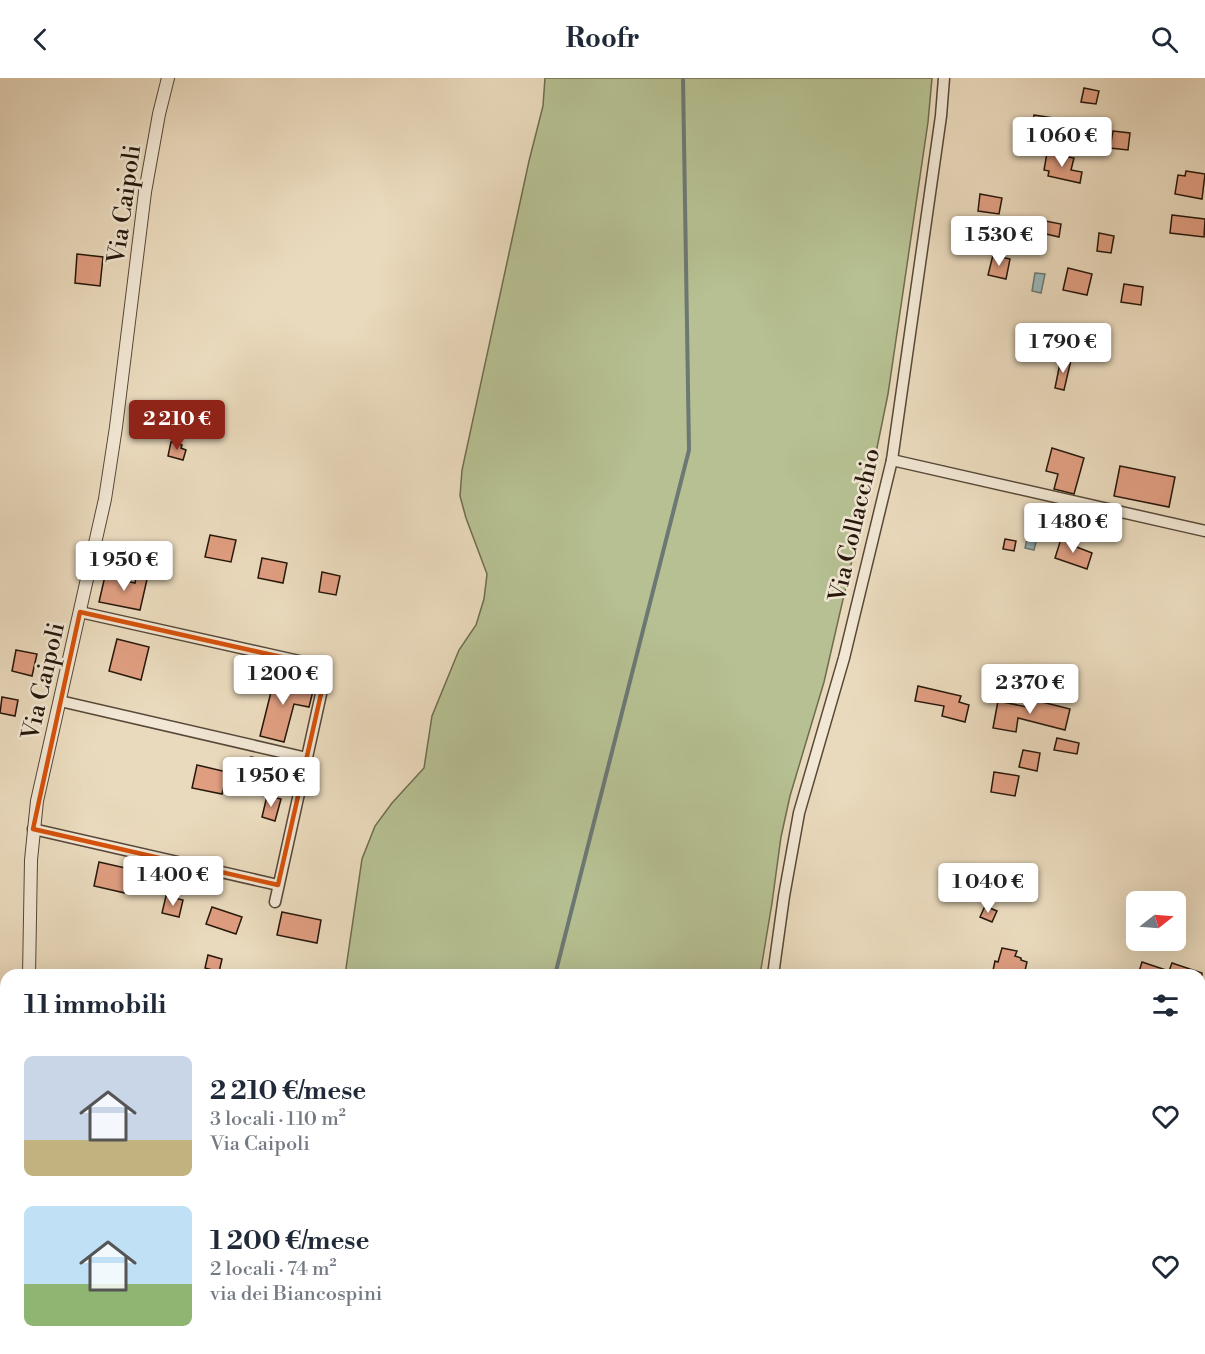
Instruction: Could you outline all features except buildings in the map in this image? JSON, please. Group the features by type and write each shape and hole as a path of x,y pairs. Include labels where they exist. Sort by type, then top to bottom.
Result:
{"street":[{"name":"Via Caipoli","path":"29,969 33,829 40,786 105,499 146,192 168,78"},
{"name":"Via Collacchio","path":"774,969 799,813 844,658 892,460 944,78"},
{"path":"892,460 1205,531"},
{"path":"80,612 308,663 314,665 321,673 323,685 275,902"},
{"path":"60,701 307,758"},
{"path":"33,829 278,885"}],"highlighted area":[{"path":"80,612 308,663 319,670 323,685 278,885 33,829"}],"green space":[{"path":"545,78 932,78 928,122 888,394 824,682 790,796 781,837 761,969 346,969 362,859 375,826 392,803 424,768 432,716 459,650 476,625 484,599 487,574 460,496 462,470 543,106"}],"water":[{"path":"1035,273 1045,274 1041,293 1032,291"},
{"path":"1030,527 1039,529 1034,550 1025,548"}],"waterway":[{"path":"557,969 689,450 683,78"}]}
